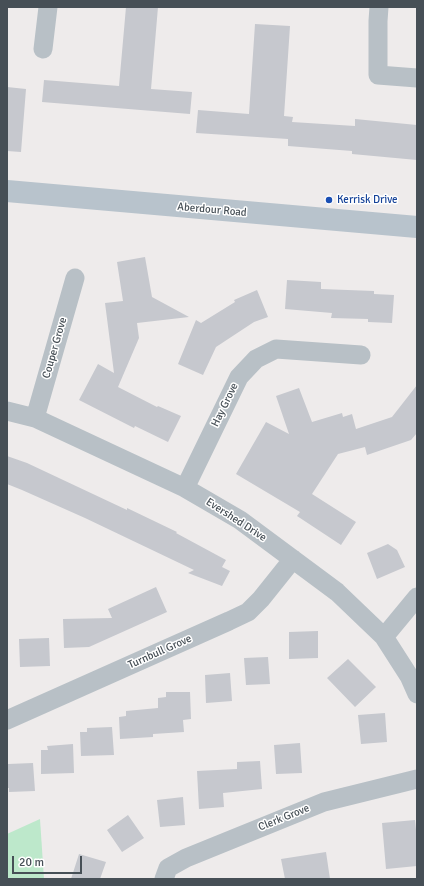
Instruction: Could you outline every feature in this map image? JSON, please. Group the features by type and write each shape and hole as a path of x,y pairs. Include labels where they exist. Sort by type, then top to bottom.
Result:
{"main road":[{"name":"Aberdour Road","path":"7,191 417,227"}],"street":[{"path":"43,49 48,7"},
{"path":"379,7 378,75 417,78"},
{"name":"Couper Grove","path":"35,418 75,278"},
{"name":"Hay Grove","path":"186,488 239,377 256,360 276,349 361,355"},
{"name":"Evershed Drive","path":"7,410 35,418 186,488 240,520 337,592 384,637 409,676 417,694"},
{"name":"Turnbull Grove","path":"7,720 248,612 261,600 293,559"},
{"path":"384,637 417,597"},
{"name":"Clerk Grove","path":"164,879 168,868 186,858 324,802 417,779"}],"green space":[{"path":"40,819 44,879 7,879 7,834"}],"building":[{"path":"126,7 158,7 151,89 192,92 190,114 42,102 44,80 119,86"},
{"path":"255,24 290,26 284,116 293,117 292,122 355,126 355,119 417,125 417,160 352,154 352,151 288,146 288,139 196,133 198,110 249,114"},
{"path":"7,87 26,89 21,152 7,151"},
{"path":"145,257 152,297 189,317 137,323 139,338 118,387 157,407 158,406 181,416 168,442 135,426 134,428 79,400 98,364 114,373 105,303 123,301 117,262"},
{"path":"287,280 321,282 321,289 374,291 374,294 394,295 392,323 368,322 368,319 331,318 332,313 285,309"},
{"path":"257,290 268,317 254,322 216,347 203,375 178,364 196,320 201,323 235,302 234,300"},
{"path":"417,385 417,433 411,440 367,455 365,447 338,454 312,494 356,522 341,545 297,516 300,512 236,474 266,422 289,434 276,396 299,388 312,422 342,413 343,417 352,414 356,429 392,417"},
{"path":"7,456 27,463 127,510 127,508 177,532 176,533 226,560 222,567 230,571 222,586 188,573 194,570 85,518 7,484"},
{"path":"388,544 397,550 405,567 377,579 367,553"},
{"path":"156,587 167,612 89,647 64,648 63,619 112,618 108,609"},
{"path":"318,631 318,658 289,659 289,632"},
{"path":"49,638 50,666 20,667 19,639"},
{"path":"268,657 270,684 246,685 244,658"},
{"path":"348,659 376,687 355,707 327,678"},
{"path":"230,673 232,701 206,703 205,675"},
{"path":"166,692 190,692 191,719 183,720 184,732 153,734 153,737 120,739 119,717 126,716 126,711 158,708 158,698 166,697"},
{"path":"385,713 387,742 361,744 358,715"},
{"path":"112,727 114,755 81,756 80,732 87,732 87,728"},
{"path":"300,743 302,773 276,774 274,745"},
{"path":"73,744 74,773 41,774 41,750 48,750 47,746"},
{"path":"260,761 262,789 223,793 224,807 199,809 197,771 237,769 237,762"},
{"path":"33,763 35,791 9,792 9,788 7,788 8,764"},
{"path":"183,797 185,825 160,827 157,800"},
{"path":"128,815 144,838 122,852 107,830"},
{"path":"415,820 417,866 386,869 382,823"},
{"path":"326,852 330,879 285,879 281,859"},
{"path":"79,854 106,862 100,879 71,879"}],"place":[{"name":"Kerrisk Drive","path":"329,200"}]}
